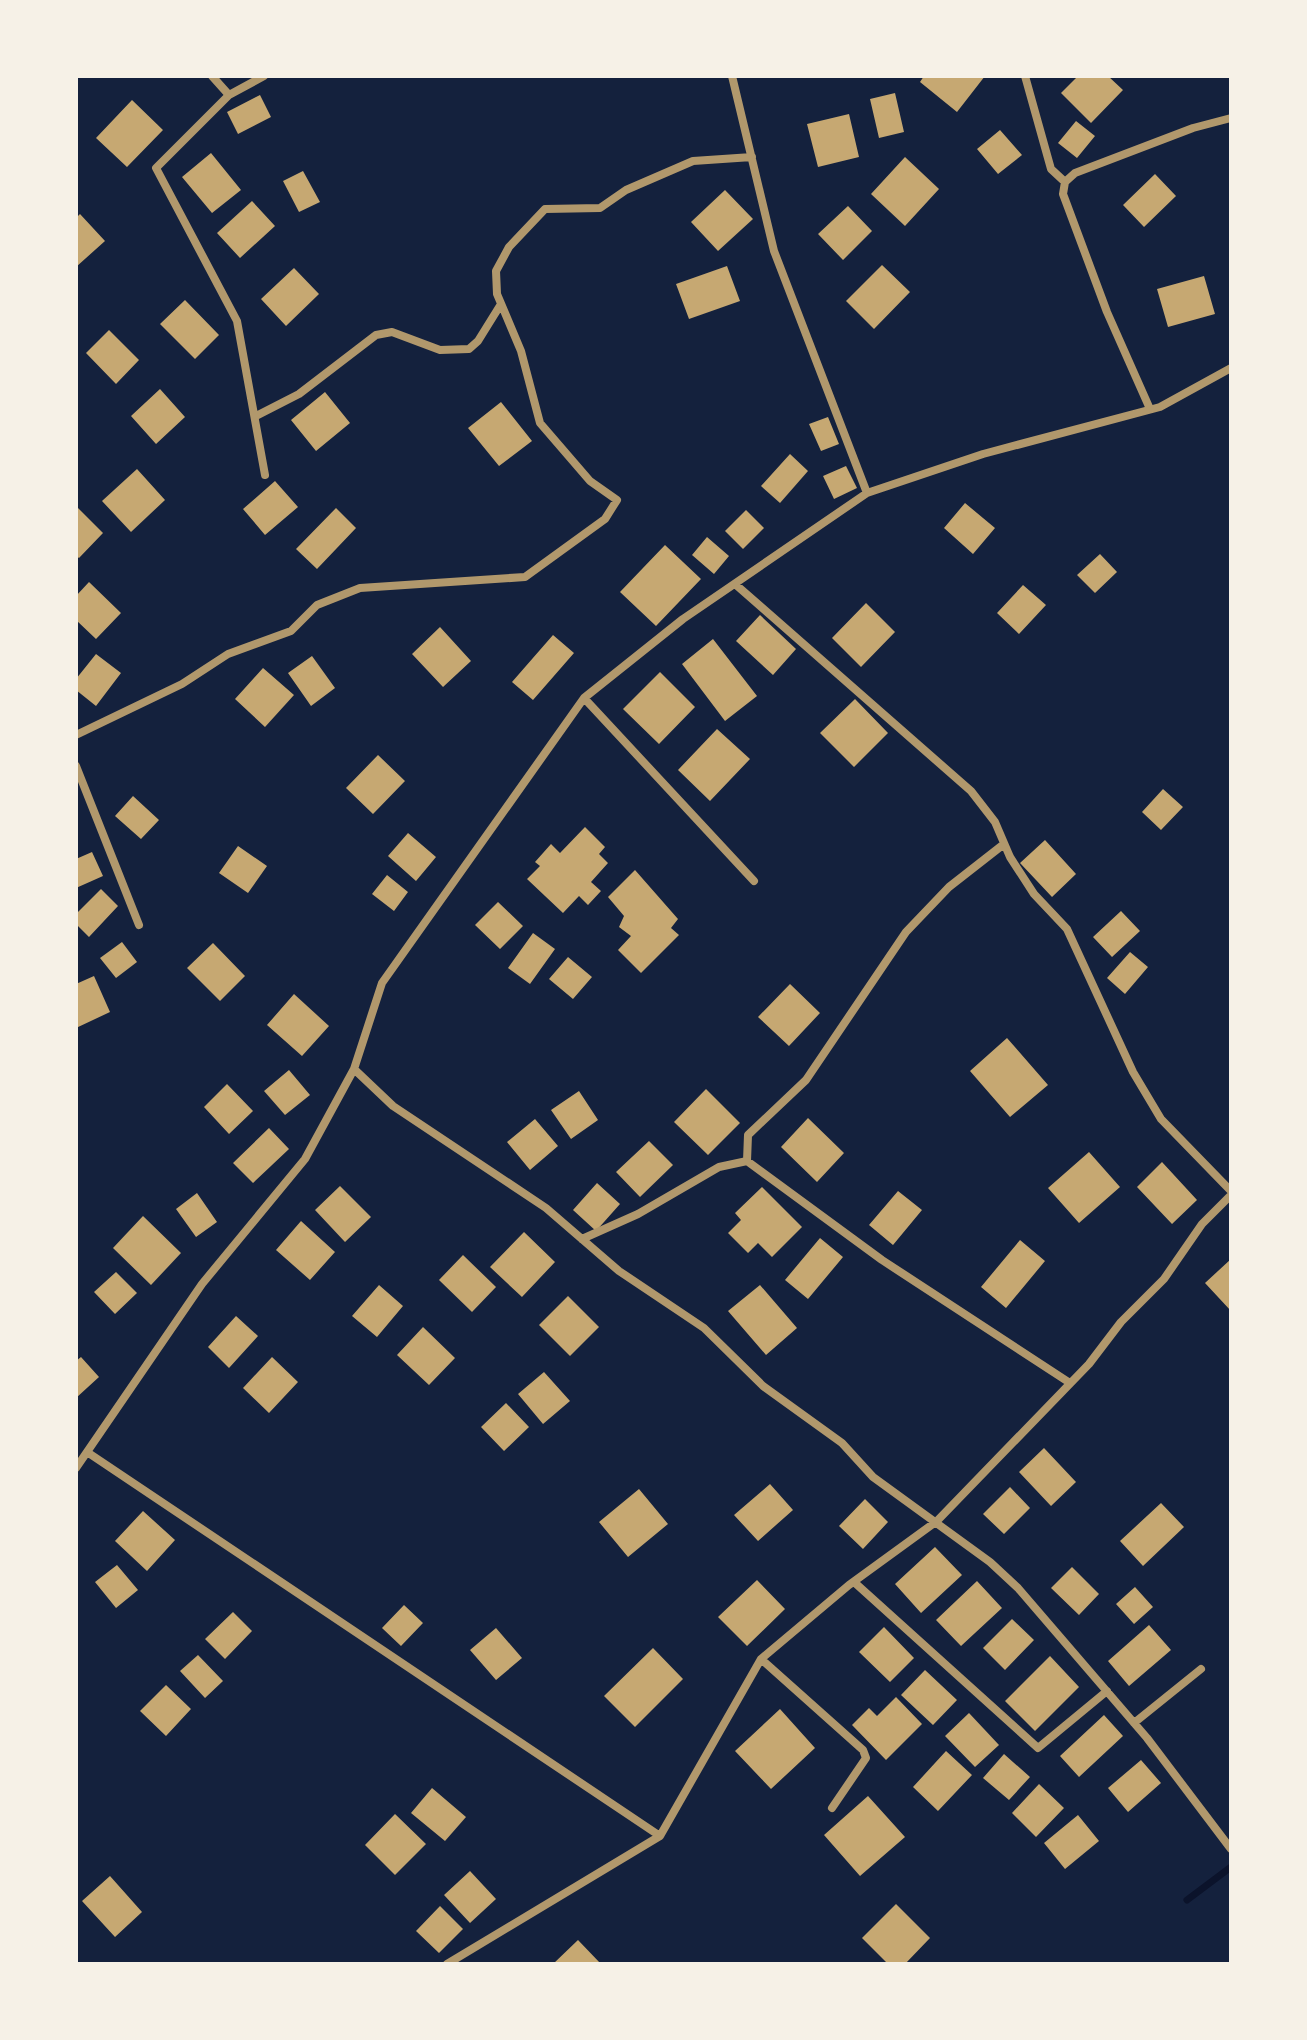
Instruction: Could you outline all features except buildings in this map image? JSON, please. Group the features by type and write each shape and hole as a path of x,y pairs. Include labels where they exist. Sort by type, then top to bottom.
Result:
{"street":[{"path":"212,76 229,95"},
{"path":"264,76 229,95 156,168 237,321 265,475"},
{"path":"732,76 774,251 867,493"},
{"path":"1025,76 1051,169 1065,182"},
{"path":"1150,409 1107,312 1063,194 1065,182 1075,173 1193,128 1231,118"},
{"path":"76,735 182,684 228,654 291,631 317,605 360,588 525,577 605,519 617,500 590,481 540,423 521,351 501,304 496,271 509,247 545,209 600,208 626,190 693,161 752,157"},
{"path":"256,416 299,394 376,335 392,332 440,350 469,349 492,322 501,304"},
{"path":"76,1468 202,1284 305,1159 354,1069 382,983 584,698 683,619 867,493 983,454 1150,409 1231,368"},
{"path":"447,1964 660,1836 761,1659 854,1582 937,1521 1089,1364 1121,1322 1164,1279 1202,1224 1231,1193 1161,1119 1133,1072 1067,929 1034,894 1004,844 995,822 971,791 735,584"},
{"path":"584,698 754,881"},
{"path":"76,766 139,925"},
{"path":"747,1161 748,1135 806,1080 906,932 949,887 1004,844"},
{"path":"354,1069 393,1106 546,1208 619,1271 704,1328 763,1386 842,1443 873,1477 937,1521 1018,1588 1134,1723 1231,1849"},
{"path":"582,1239 638,1214 719,1167 747,1161 882,1260 1070,1383"},
{"path":"87,1452 660,1836"},
{"path":"854,1582 1038,1748 1107,1691"},
{"path":"761,1659 863,1750 866,1758 832,1808"},
{"path":"1134,1723 1201,1669"}],"waterway":[{"path":"1187,1900 1231,1867"}]}
